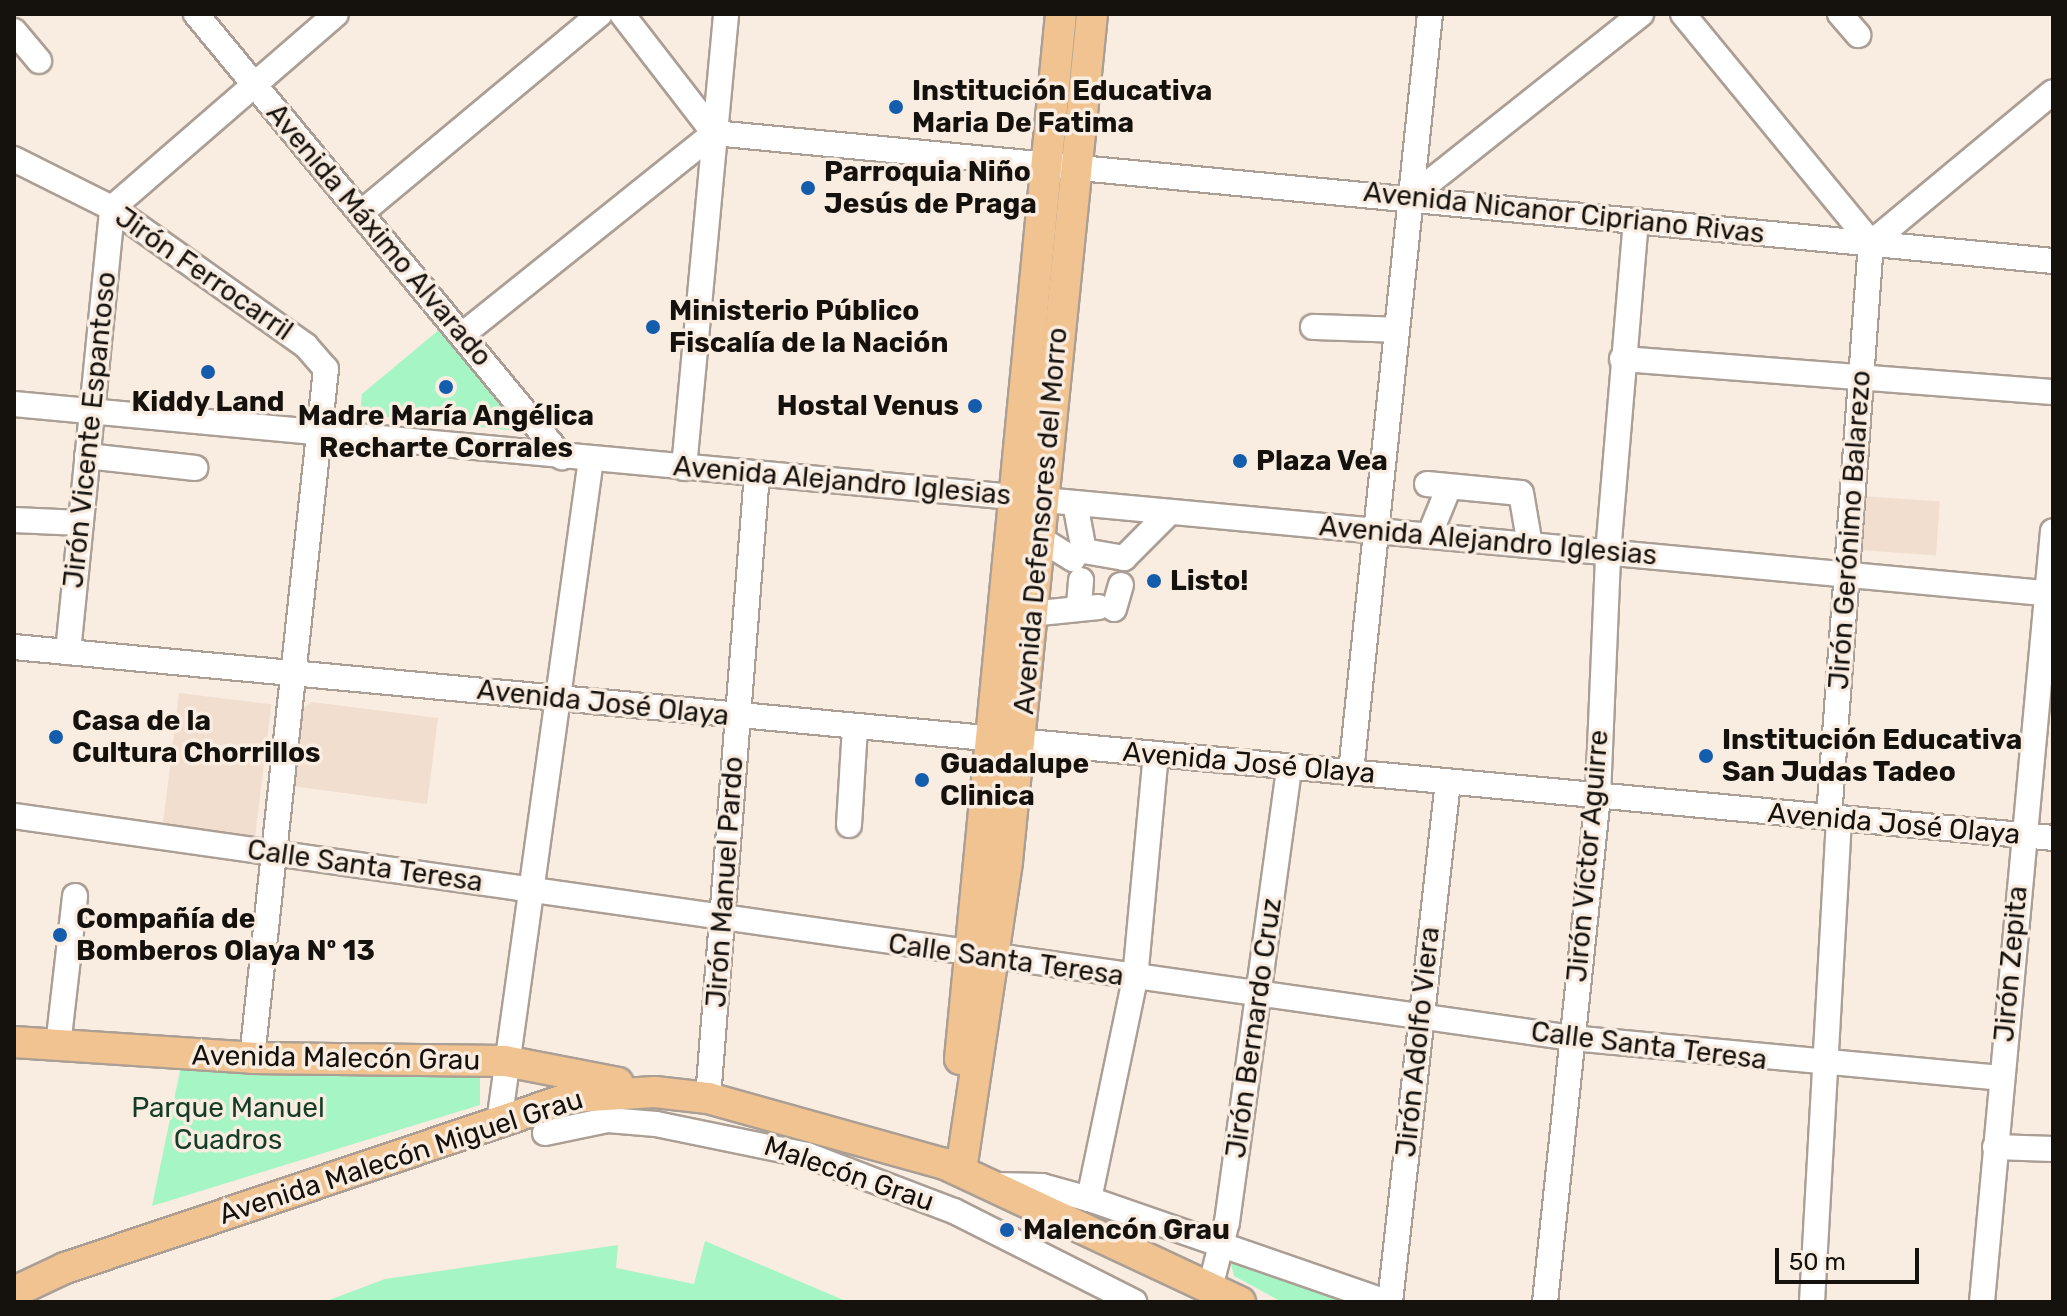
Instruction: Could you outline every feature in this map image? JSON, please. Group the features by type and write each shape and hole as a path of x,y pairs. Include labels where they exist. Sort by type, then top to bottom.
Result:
{"main road":[{"name":"Avenida Defensores del Morro","path":"953,1167 983,957 1061,167 1061,14"},
{"name":"Avenida Defensores del Morro","path":"1061,167 1092,14"},
{"name":"Avenida Defensores del Morro","path":"1006,740 1030,614 1039,538 1028,497"},
{"name":"Avenida Malecón Grau","path":"14,1042 252,1058 505,1061 655,1092"},
{"name":"Avenida Malecón Miguel Grau","path":"14,1292 65,1268 573,1097 655,1092 708,1098 953,1167 1240,1302"}],"street":[{"name":"Avenida Máximo Alvarado","path":"196,14 562,457"},
{"path":"112,208 252,81 336,14"},
{"path":"361,213 600,14"},
{"path":"622,14 714,133"},
{"path":"684,468 726,14"},
{"path":"1351,772 1430,14"},
{"path":"1411,197 1641,14"},
{"path":"1683,14 1871,243 2053,92"},
{"path":"1840,14 1858,35"},
{"path":"14,31 39,61"},
{"path":"462,335 714,133"},
{"name":"Avenida Nicanor Cipriano Rivas","path":"714,133 1411,197 2053,261"},
{"name":"Jirón Ferrocarril","path":"14,159 112,208 319,357 329,389 317,433 270,853 252,1058"},
{"name":"Jirón Vicente Espantoso","path":"68,652 112,208"},
{"name":"Jirón Víctor Aguirre","path":"1545,1302 1598,796 1608,553 1636,220"},
{"name":"Jirón Gerónimo Balarezo","path":"1812,1302 1826,1067 1834,818 1847,575 1871,243"},
{"path":"1313,327 1397,330"},
{"path":"1622,359 2053,392"},
{"name":"Avenida Alejandro Iglesias","path":"14,404 2050,594"},
{"path":"87,456 195,468"},
{"path":"499,1123 505,1061 560,699 591,459"},
{"name":"Jirón Manuel Pardo","path":"708,1098 757,474"},
{"path":"1429,536 1438,486 1521,493 1530,545"},
{"path":"1075,503 1088,581"},
{"path":"1030,614 1088,581 1123,568 1170,512"},
{"path":"14,520 81,523"},
{"name":"Jirón Zepita","path":"1982,1302 2022,836 2050,594 2053,531"},
{"path":"1039,538 1088,581"},
{"path":"1088,581 1123,568"},
{"name":"Avenida José Olaya","path":"14,647 2053,838"},
{"path":"849,825 855,727"},
{"path":"1089,1199 1135,979 1156,754"},
{"name":"Jirón Bernardo Cruz","path":"1210,1288 1222,1243 1289,767"},
{"name":"Jirón Adolfo Viera","path":"1388,1302 1448,782"},
{"name":"Calle Santa Teresa","path":"14,816 1135,979 1571,1038 1826,1067 2002,1078"},
{"path":"58,1046 75,896"},
{"name":"Malecón Grau","path":"545,1133 608,1120 656,1124 796,1152 954,1211 1134,1302"},
{"path":"1995,1147 2053,1149"},
{"path":"995,1185 1042,1186 1089,1199 1388,1302"}],"shaded area":[{"path":"1860,496 1940,502 1936,555 1856,550"},
{"path":"179,693 271,704 255,840 162,829"},
{"path":"312,702 438,718 427,804 292,786 302,709"}],"green space":[{"path":"446,324 527,432 360,414 362,394"},
{"name":"Parque Manuel Cuadros","path":"181,1066 480,1077 480,1105 152,1206"},
{"path":"705,1241 848,1302 324,1302 385,1279 618,1245 616,1268 694,1284"},
{"path":"1230,1260 1368,1302 1282,1302 1234,1276"}],"place":[{"name":"Institución Educativa Maria De Fatima","path":"896,107"},
{"name":"Parroquia Niño Jesús de Praga","path":"808,188"},
{"name":"Ministerio Público Fiscalía de la Nación","path":"653,327"},
{"name":"Kiddy Land","path":"208,372"},
{"name":"Madre María Angélica Recharte Corrales","path":"446,387"},
{"name":"Hostal Venus","path":"975,406"},
{"name":"Plaza Vea","path":"1240,461"},
{"name":"Listo!","path":"1154,581"},
{"name":"Casa de la Cultura Chorrillos","path":"56,737"},
{"name":"Institución Educativa San Judas Tadeo","path":"1706,756"},
{"name":"Guadalupe Clinica","path":"922,780"},
{"name":"Compañía de Bomberos Olaya Nº 13","path":"60,935"},
{"name":"Malencón Grau","path":"1007,1230"}]}
